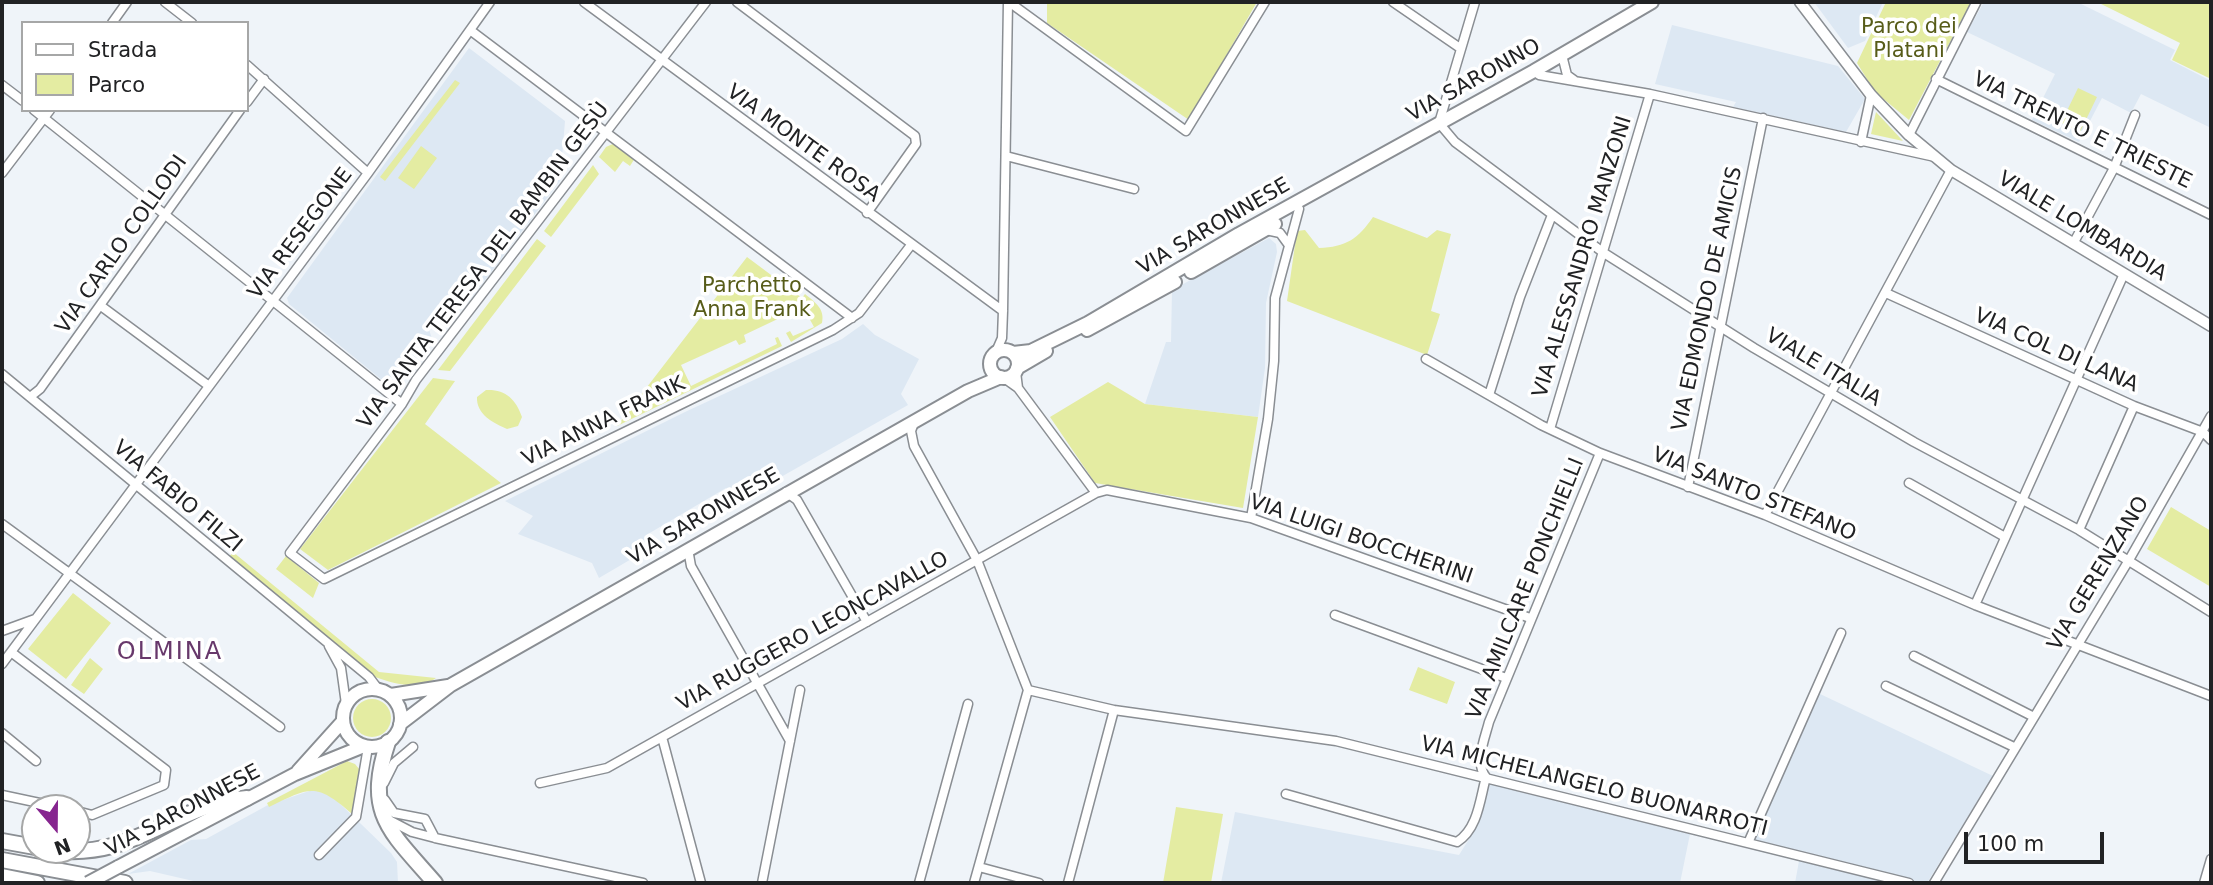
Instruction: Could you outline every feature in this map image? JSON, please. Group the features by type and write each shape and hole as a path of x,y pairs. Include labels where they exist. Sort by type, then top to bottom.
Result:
{"highway":[{"path":"388,742 378,776 377,791 382,811 398,840 436,883"},
{"path":"91,851 115,847 148,835 208,805 247,798"},
{"path":"2,841 21,844"},
{"path":"2,860 125,883"},
{"path":"2,876 37,883"}],"main road":[{"name":"VIA SARONNO","path":"1314,194 1652,2"},
{"name":"VIA SARONNESE","path":"89,883 295,774 366,746 388,742 400,724 452,685 786,492 978,385 1111,320 1266,230 1299,209 1314,194"},
{"name":"VIA SARONNESE","path":"1004,349 1031,351 1088,323 1124,300 1314,194"},
{"path":"1004,349 1006,373"},
{"path":"1004,349 1017,360 1006,373"},
{"name":"VIA SARONNESE","path":"391,695 452,685"},
{"path":"366,746 347,733 343,721 346,704 360,691 378,689 391,695 401,710 400,724"},
{"name":"VIA SARONNESE","path":"295,774 343,721"}],"street":[{"path":"113,21 127,2"},
{"path":"165,2 189,21"},
{"name":"VIA RESEGONE","path":"2,664 368,173 491,2"},
{"name":"VIA MONTE ROSA","path":"584,2 660,61 1003,311"},
{"name":"VIA SANTA TERESA DEL BAMBIN GESÙ","path":"290,553 402,404 416,380 706,2"},
{"path":"737,2 915,136 916,144 867,213"},
{"path":"1008,2 1186,131 1193,125 1265,2"},
{"path":"1004,349 1008,2"},
{"path":"1393,2 1460,48"},
{"path":"1439,122 1475,2"},
{"name":"VIALE LOMBARDIA","path":"1800,2 1871,96 1909,135 1951,170 2123,276 2211,326"},
{"path":"1909,135 1976,3"},
{"path":"470,30 852,318"},
{"path":"1562,55 1567,75 1576,82"},
{"path":"248,66 368,173"},
{"name":"VIALE LOMBARDIA","path":"1534,71 1539,75 1650,94 1935,157"},
{"path":"248,101 264,79"},
{"name":"VIA TRENTO E TRIESTE","path":"1936,79 2211,215"},
{"path":"2,85 21,99"},
{"name":"VIA ALESSANDRO MANZONI","path":"1550,429 1650,94"},
{"path":"1861,142 1871,96"},
{"path":"36,112 402,404"},
{"path":"2,173 49,112"},
{"name":"VIA CARLO COLLODI","path":"30,397 40,389 101,306 239,112"},
{"path":"2073,244 2114,168 2135,114"},
{"name":"VIA EDMONDO DE AMICIS","path":"1688,487 1763,118"},
{"name":"VIALE ITALIA","path":"1439,122 1455,142 1604,253 1829,393 2079,530 2211,612"},
{"path":"1006,156 1133,189"},
{"path":"1765,515 1951,170"},
{"path":"1251,518 1268,419 1274,360 1275,298 1299,209"},
{"path":"1489,395 1520,297 1552,215"},
{"path":"1266,230 1276,230 1288,244"},
{"name":"VIA ANNA FRANK","path":"290,553 324,579 852,318 911,245"},
{"path":"1975,605 2123,276"},
{"name":"VIA COL DI LANA","path":"1886,293 2134,406 2203,432 2211,440"},
{"path":"101,306 209,386"},
{"name":"VIA SANTO STEFANO","path":"1426,359 1550,429 1600,453 1765,515 1975,605 2078,645"},
{"path":"1006,373 1096,493"},
{"name":"VIA FABIO FILZI","path":"2,374 369,677 378,689"},
{"path":"2079,530 2134,406"},
{"name":"VIA GERENZANO","path":"1934,883 2014,747 2130,560 2211,416"},
{"path":"915,420 911,431 914,446 977,560 1028,690 974,883"},
{"name":"VIA AMILCARE PONCHIELLI","path":"1286,794 1457,842 1474,821 1486,777 1480,771 1480,762 1489,722 1600,453"},
{"path":"1909,483 2005,537"},
{"path":"786,492 797,500 867,622"},
{"name":"VIA LUIGI BOCCHERINI","path":"1096,493 1120,492 1251,518 1531,618"},
{"name":"VIA RUGGERO LEONCAVALLO","path":"540,783 607,768 1096,493"},
{"path":"2,524 169,649 217,679 279,727"},
{"path":"688,548 691,566 790,741"},
{"path":"1335,615 1506,678"},
{"path":"2,631 35,618"},
{"path":"1748,843 1841,633"},
{"path":"2078,645 2211,696"},
{"name":"VIA FABIO FILZI","path":"329,646 341,668 346,704"},
{"path":"11,652 166,770 164,785 91,815"},
{"path":"1914,656 2034,717"},
{"path":"1886,686 2014,747"},
{"path":"762,883 800,690"},
{"name":"VIA MICHELANGELO BUONARROTI","path":"1028,690 1114,710 1336,741 1909,883"},
{"path":"919,883 968,704"},
{"path":"1068,883 1114,710"},
{"path":"2,733 36,761"},
{"path":"662,737 701,883"},
{"path":"320,855 356,817 366,746"},
{"path":"412,747 394,763 385,777 386,804 394,813 425,819 435,838"},
{"path":"2,795 21,799"},
{"path":"382,811 391,822 435,838 643,883"},
{"path":"2207,882 2204,874 2211,859"},
{"path":"979,867 1039,883"}],"shaded area":[{"path":"1814,2 1883,2 1865,41 1848,48"},
{"path":"1984,2 2077,2 2175,50 2170,60 2211,81 2211,128 2141,94 2131,113 2102,98 2079,142 2032,120 2055,74 1967,32"},
{"path":"1672,25 1838,66 1865,99 1846,132 1733,107 1736,102 1655,84"},
{"path":"469,48 565,121 560,181 467,304 453,294 428,326 432,339 393,389 289,304 287,298"},
{"path":"1269,238 1276,244 1277,252 1266,303 1265,368 1258,417 1145,404 1166,342 1171,342 1172,290"},
{"path":"863,324 875,335 919,359 901,394 908,405 735,503 726,488 648,534 645,551 599,578 592,563 518,534 533,516 505,501 685,412 842,339"},
{"path":"1818,693 1993,776 1927,883 1795,883 1799,861 1750,849"},
{"path":"1488,782 1690,834 1680,883 1221,883 1235,812 1459,855 1479,823"},
{"path":"315,789 331,795 391,853 397,862 398,883 202,883 150,871 128,874 191,840 206,839 268,805"}],"green space":[{"path":"1047,2 1257,2 1189,120 1047,23"},
{"name":"Parco dei Platani","path":"1886,2 1971,2 1909,120 1875,92 1857,63"},
{"path":"2097,2 2211,2 2211,79 2172,60 2180,43"},
{"path":"455,80 460,83 385,181 380,177"},
{"path":"2078,88 2097,97 2080,132 2061,123"},
{"path":"1876,112 1903,141 1871,134"},
{"path":"615,143 635,158 630,166 623,161 615,172 599,157 606,147"},
{"path":"421,146 437,158 414,189 398,178"},
{"path":"593,165 599,174 551,237 544,231"},
{"path":"1373,217 1427,238 1437,230 1451,234 1431,311 1440,314 1427,355 1287,301 1297,231 1305,230 1319,248 1337,246 1356,236"},
{"path":"537,239 546,246 450,371 438,370"},
{"name":"Parchetto Anna Frank","path":"747,257 802,298 805,294 813,300 821,310 822,323 791,342 786,333 790,331 793,336 814,327 803,307 744,335 746,342 739,345 736,340 681,365 691,386 777,344 775,338 778,337 782,346 617,426"},
{"path":"433,378 455,381 425,424 501,483 328,570 300,549"},
{"path":"1108,382 1145,404 1258,417 1243,508 1095,483 1050,417"},
{"path":"486,390 499,391 513,400 522,417 518,426 507,429 482,413 477,397"},
{"path":"2171,507 2211,531 2211,587 2147,549"},
{"path":"233,552 379,672 436,678 415,685 399,684 375,677 229,557"},
{"path":"286,556 319,583 313,598 276,569"},
{"path":"73,593 111,623 66,679 28,649"},
{"path":"90,658 103,669 84,694 71,685"},
{"path":"1418,667 1455,682 1447,704 1409,690"},
{"path":"372,699 385,705 391,718 385,731 372,737 359,731 353,718 359,705"},
{"path":"347,761 360,770 352,814 330,797 312,791 294,795 269,807 267,803"},
{"path":"1176,807 1223,814 1211,883 1163,883"}],"district":[{"name":"OLMINA","path":"170,653"}]}
